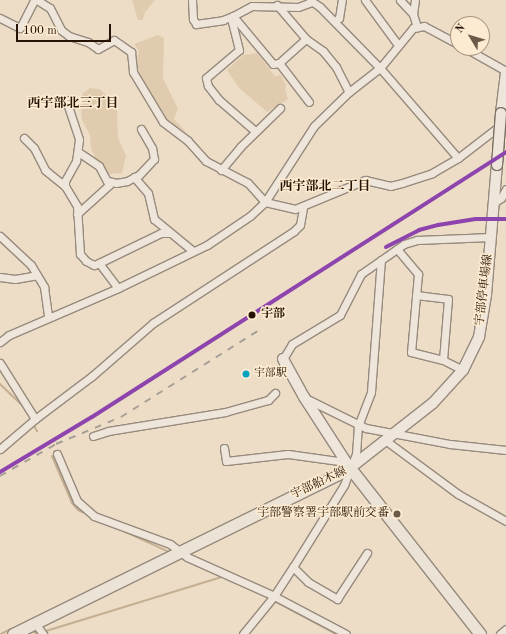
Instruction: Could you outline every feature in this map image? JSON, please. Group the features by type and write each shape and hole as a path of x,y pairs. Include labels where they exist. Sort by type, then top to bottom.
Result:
{"main road":[{"name":"宇部停車場線","path":"348,465 389,437 433,403 463,370 474,350 482,324 506,74"},
{"path":"283,359 304,397 348,465"},
{"name":"宇部船木線","path":"13,634 182,551 348,465 480,634"}],"street":[{"path":"0,18 20,28 35,0 50,8 61,30 69,36 88,42 98,49 114,40 131,52 133,72 163,122 188,141 206,161 248,183 265,202 295,209 303,208 365,180 390,186 432,173 458,158 503,117"},
{"path":"192,0 193,19 196,24 223,20 252,6 277,5 298,7 311,1 335,22 380,68 458,158"},
{"path":"335,22 339,18 342,0"},
{"path":"365,0 398,45"},
{"path":"400,0 413,14 417,26"},
{"path":"413,14 415,0"},
{"path":"277,5 306,39 322,51 336,67 349,92"},
{"path":"233,16 232,22 239,50 206,78 208,86 219,100 255,131"},
{"path":"233,16 273,64 279,63 306,39"},
{"path":"0,342 48,317 118,288 224,235 265,202 314,126 349,92 380,68 410,30 417,26 429,28 450,40"},
{"path":"479,56 506,71"},
{"path":"279,63 309,102"},
{"path":"65,186 78,152 79,139 71,122 66,100"},
{"path":"221,170 255,131 280,108"},
{"path":"108,181 116,183 134,177 154,159 152,148 142,129"},
{"path":"24,138 34,148 49,175 65,186 77,206 80,254 86,261 94,265 161,233 169,233"},
{"path":"77,214 108,188 108,181 99,166 78,152"},
{"path":"134,177 148,193 154,219 169,233 193,251"},
{"path":"493,206 501,198 506,189"},
{"path":"0,449 35,419 92,376 153,323 294,231 300,225 303,208"},
{"path":"0,236 14,246 37,275 44,287 48,317"},
{"path":"283,359 289,346 340,315 348,303 358,279 397,249 417,240 491,237"},
{"path":"397,249 418,274 411,352 443,360 463,370"},
{"path":"243,634 274,596 293,567 344,485 348,465 356,454 358,426 371,392 381,260"},
{"path":"99,263 118,288"},
{"path":"0,277 15,279 37,275"},
{"path":"416,295 448,299 443,360"},
{"path":"0,363 35,419"},
{"path":"93,436 108,431 225,412 268,400 275,393"},
{"path":"304,397 358,426 389,437 506,450"},
{"path":"389,437 458,494 506,521"},
{"path":"224,448 226,461 288,454 348,465"},
{"path":"57,454 73,494 87,512 170,544 182,551 187,557 274,596 346,634"},
{"path":"293,567 308,582 337,599 367,553"},
{"path":"36,623 43,634"},
{"path":"500,634 506,629"}],"shaded area":[{"path":"132,0 155,0 145,12 143,20 138,20"},
{"path":"158,35 164,38 163,78 178,109 174,119 187,133 166,120 145,86 136,64 139,51 134,44"},
{"path":"257,53 275,76 281,75 286,85 285,90 288,99 267,112 239,88 227,70 243,55"},
{"path":"90,88 99,89 113,100 117,111 118,138 126,156 122,173 108,174 96,160 91,148 90,135 82,120 81,107 84,98 82,94"}],"waterway":[{"path":"0,384 22,405"},
{"path":"34,426 37,431"},
{"path":"52,456 72,503 78,510 169,552"},
{"path":"178,556 267,597 336,634"},
{"path":"46,631 221,577"},
{"path":"1,634 11,629"},
{"path":"30,631 37,633"}],"railway":[{"path":"0,476 56,444 121,417 261,329"}],"transit line":[{"path":"0,472 92,417 506,152"},
{"path":"386,247 419,230 438,225 476,219 506,219"}],"place":[{"name":"宇部","path":"252,315"},
{"name":"宇部駅","path":"246,374"},
{"name":"宇部警察署宇部駅前交番","path":"397,514"}],"district":[{"name":"西宇部北三丁目","path":"73,104"},
{"name":"西宇部北二丁目","path":"325,187"}]}
